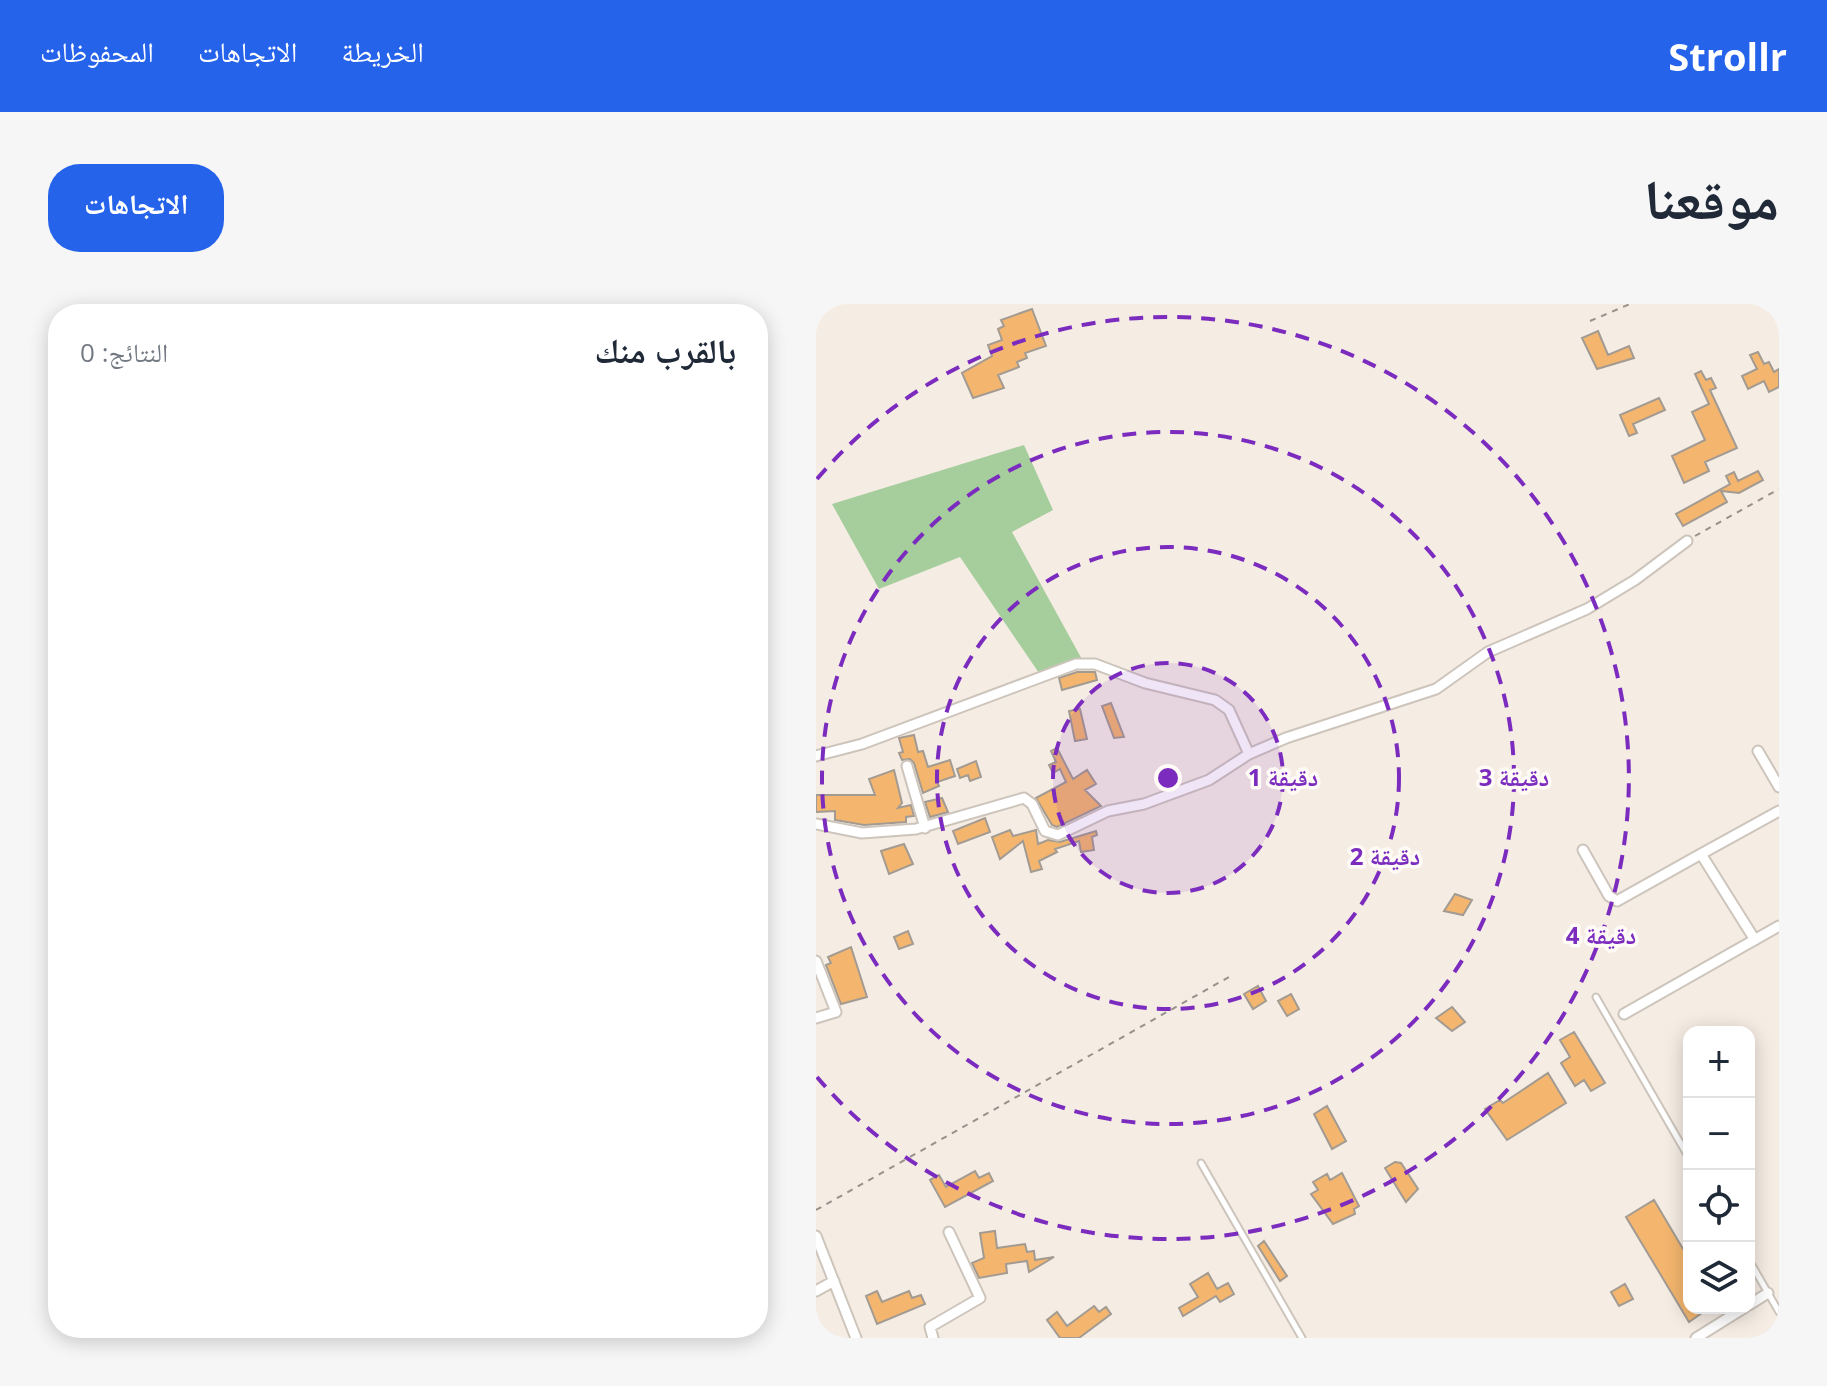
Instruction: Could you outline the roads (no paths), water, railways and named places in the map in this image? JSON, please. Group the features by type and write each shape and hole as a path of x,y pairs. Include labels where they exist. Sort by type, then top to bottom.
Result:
{"street":[{"path":"816,824 862,833 925,828 1024,798 1032,804 1045,831 1058,835 1108,811 1144,804 1209,780 1249,754 1286,738 1436,689 1498,647 1599,602 1687,541"},
{"path":"816,756 862,744 1084,663 1221,703 1235,721 1249,754"},
{"path":"1758,751 1779,787"},
{"path":"907,766 925,828"},
{"path":"1583,850 1609,896 1617,901 1779,811"},
{"path":"1701,854 1755,940"},
{"path":"1624,1014 1779,926"},
{"path":"816,961 836,1012 816,1018"},
{"path":"933,1338 930,1327 980,1298 949,1232"},
{"path":"816,1236 856,1338"},
{"path":"816,1291 834,1281"},
{"path":"1755,1301 1768,1293"},
{"path":"1696,1338 1734,1314"}],"lane":[{"path":"1596,997 1683,1148"},
{"path":"1201,1163 1302,1338"},
{"path":"1755,1270 1779,1312"}]}
